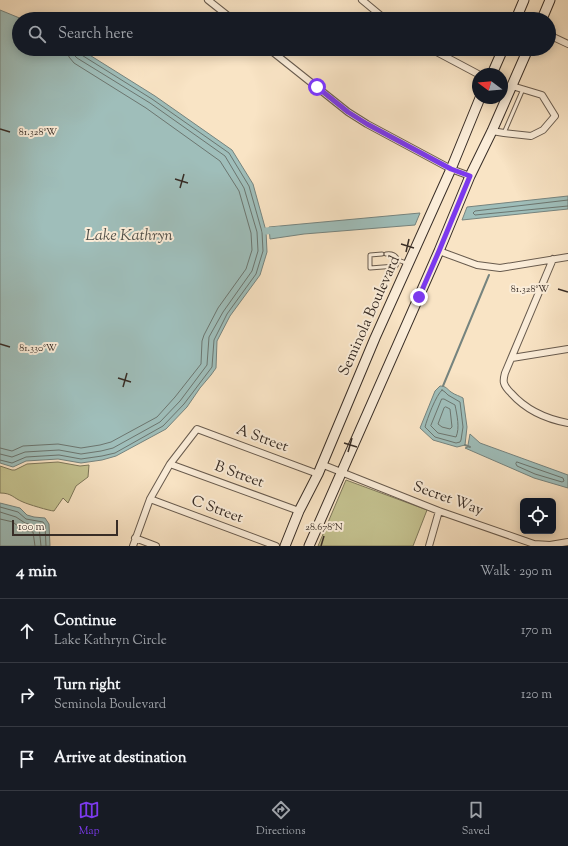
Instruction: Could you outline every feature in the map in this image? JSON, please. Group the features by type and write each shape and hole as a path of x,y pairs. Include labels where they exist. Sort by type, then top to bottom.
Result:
{"main road":[{"path":"519,12 524,0"},
{"path":"545,12 550,0"},
{"path":"495,68 500,56"},
{"path":"309,546 439,251 470,176 492,131 525,56"},
{"name":"Seminola Boulevard","path":"285,546 299,511 318,474 408,264 451,169 478,104"}],"street":[{"path":"208,0 223,12"},
{"path":"362,0 377,12"},
{"path":"556,38 568,44"},
{"path":"278,56 348,112 367,124 451,169 470,176"},
{"path":"443,56 472,71"},
{"path":"492,131 504,134 531,136 543,130 555,116 542,95 512,86"},
{"path":"439,251 468,263 500,268 568,257"},
{"path":"553,259 503,381 505,387 517,400 531,410 544,416 568,423"},
{"path":"512,358 568,349"},
{"name":"A Street","path":"170,464 197,430 318,474"},
{"path":"133,546 150,499 170,464"},
{"name":"B Street","path":"170,464 299,511"},
{"name":"Secret Way","path":"321,464 439,511 534,544 550,545 568,542"},
{"name":"C Street","path":"150,499 276,546"},
{"path":"429,546 439,511"},
{"path":"136,538 156,546"},
{"path":"516,546 518,538"}],"lane":[{"path":"504,134 523,89"},
{"path":"386,254 390,253 395,255 398,260 408,264"},
{"path":"382,254 370,255 370,268 396,266 398,260"}],"shaded area":[{"path":"58,462 80,466 89,465 88,477 76,486 68,503 63,498 54,511 43,509 10,495 0,493 0,466 15,470 27,464"},
{"path":"346,480 427,510 413,546 318,546"}],"water":[{"name":"Lake Kathryn","path":"0,10 12,15 12,56 91,56 155,96 232,150 253,184 266,231 267,252 260,275 230,316 217,341 216,368 187,407 166,429 116,456 102,460 81,463 58,459 26,461 13,467 0,463"},
{"path":"568,196 568,209 462,220 467,207"},
{"path":"420,213 415,225 304,234 270,239 269,227"},
{"path":"440,386 445,387 463,398 467,427 465,445 457,447 433,440 420,428 435,391"},
{"path":"470,434 480,443 568,475 568,488 534,478 465,448 468,447"},
{"path":"0,503 20,508 27,515 45,518 49,524 50,546 0,546"}],"waterway":[{"path":"266,231 279,230"},
{"path":"443,386 489,275"},
{"path":"465,445 470,447"}],"route":[{"path":"317,87 348,112 367,124 451,169 470,176 419,297"}]}
